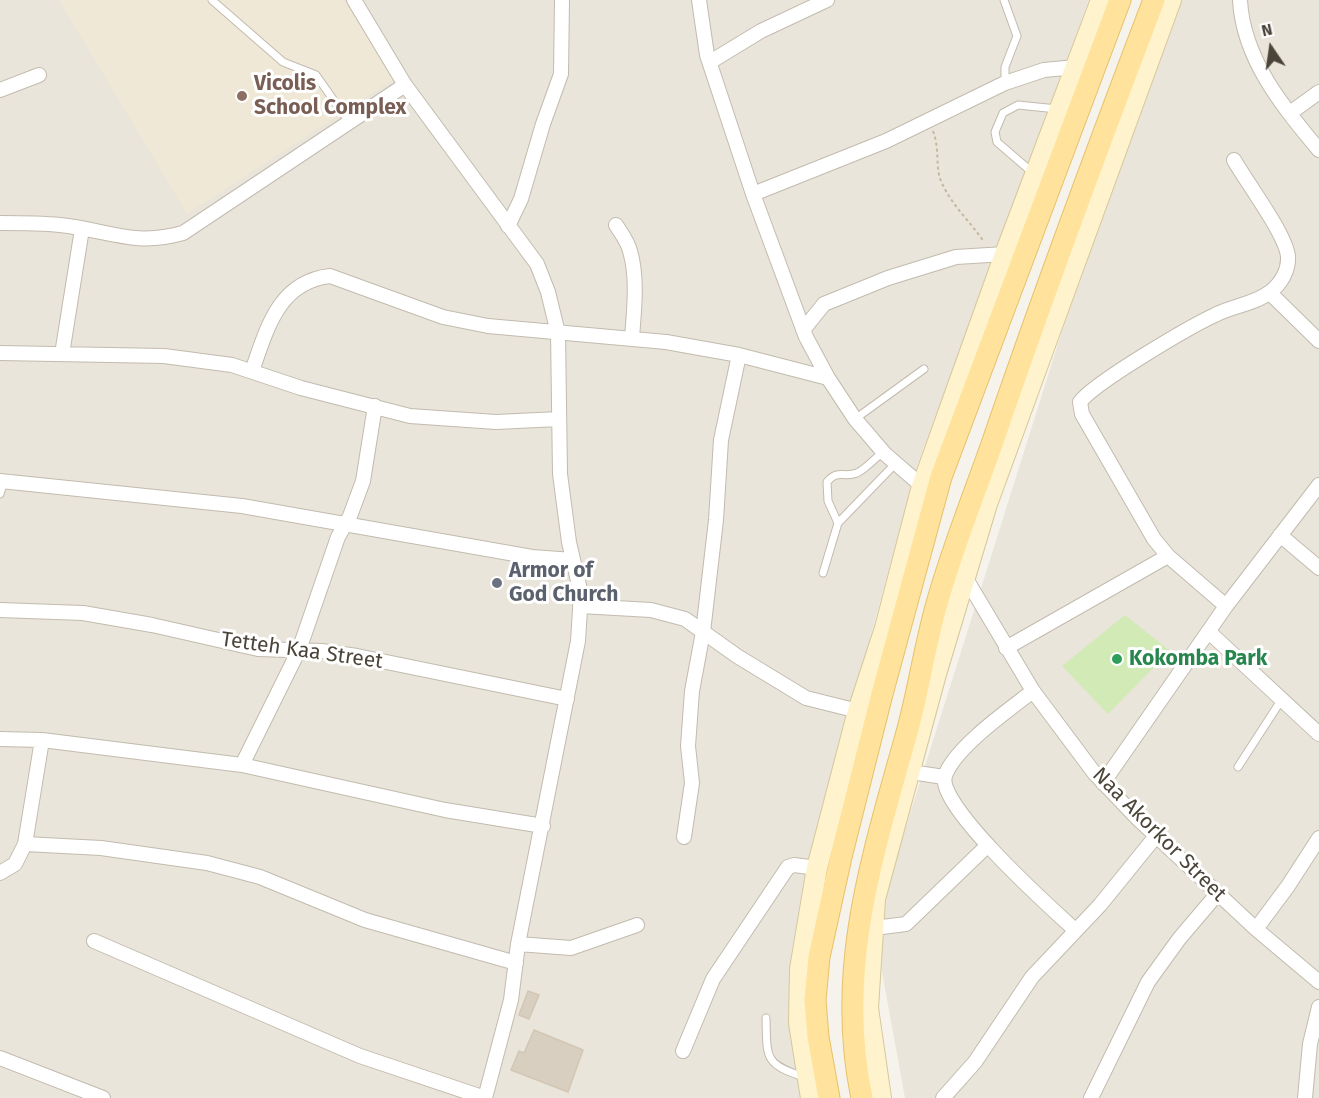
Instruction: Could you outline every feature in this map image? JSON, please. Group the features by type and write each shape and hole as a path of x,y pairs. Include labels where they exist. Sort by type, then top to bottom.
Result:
{"main road":[{"path":"829,1098 818,1036 815,1000 819,957 841,857 933,502 987,329 1030,235 1120,0"},
{"path":"862,1098 851,1026 852,974 884,809 906,735 936,607 1061,245 1154,0"},
{"path":"1030,235 1046,235 1061,245"},
{"path":"996,431 1001,466"},
{"path":"906,735 929,710"},
{"path":"841,857 852,865 871,867"}],"street":[{"path":"508,226 521,199 543,124 561,74 562,0"},
{"path":"699,0 710,62 753,194 803,330 828,378 855,419 883,452 922,486"},
{"path":"710,62 761,31 827,0"},
{"path":"811,1098 799,1023 800,969 817,868 858,711 885,628 922,486 987,329 1005,254 1101,0"},
{"path":"881,1098 868,1008 875,899 965,577 1001,466 1171,0"},
{"path":"1240,0 1242,19 1253,57 1290,113 1319,150"},
{"path":"94,941 360,1056 485,1098 511,1000 518,945 578,640 581,594 573,560 560,474 558,333 548,292 537,264 405,85 359,2"},
{"path":"753,194 851,156 1005,83 1044,70 1076,67"},
{"path":"0,90 39,75"},
{"path":"0,223 62,225 134,239 160,239 183,233 405,85"},
{"path":"1290,113 1319,92"},
{"path":"1226,606 1168,556 1154,539 1085,419 1080,402 1099,386 1216,314 1270,293 1285,275 1288,255 1282,239 1234,160"},
{"path":"616,225 630,249 633,265 635,303 632,338"},
{"path":"62,354 82,230"},
{"path":"803,330 824,304 888,278 956,257 1005,254"},
{"path":"252,371 271,316 284,298 315,278 330,276 443,317 488,326 632,338 738,355 828,378"},
{"path":"1270,293 1319,341"},
{"path":"0,353 164,356 232,365 301,388 410,416 496,423 559,418"},
{"path":"684,837 692,783 689,730 716,520 721,440 738,355"},
{"path":"242,765 299,650 338,537 346,524 363,481 375,406"},
{"path":"1104,783 1226,606 1319,485"},
{"path":"1,486 242,506 532,557 573,560"},
{"path":"1280,535 1319,568"},
{"path":"1006,648 1168,556"},
{"name":"Naa Akorkor Street","path":"965,577 1034,691 1104,783 1156,836 1256,929 1319,982"},
{"path":"580,606 651,610 685,619 737,656 806,698 858,711"},
{"name":"Tetteh Kaa Street","path":"0,610 83,613 152,625 258,649 299,650 357,656 567,699"},
{"path":"1209,632 1319,734"},
{"path":"1034,691 979,734 952,763 944,777 947,793 959,812 988,845 1075,930"},
{"path":"0,739 42,740 242,765 445,810 543,826"},
{"path":"0,873 15,864 25,844 42,740"},
{"path":"911,772 944,777"},
{"path":"943,1098 975,1062 1032,977 1156,836"},
{"path":"1256,929 1288,886 1319,838"},
{"path":"25,844 101,848 207,863 260,877 365,920 516,963"},
{"path":"874,928 906,924 988,845"},
{"path":"683,1052 714,980 788,867 794,865 817,868"},
{"path":"1091,1098 1148,982 1179,939 1218,893"},
{"path":"518,945 571,948 637,925"},
{"path":"1305,1098 1310,1044 1319,1006"},
{"path":"2,1062 103,1098"}],"lane":[{"path":"212,0 283,62 315,75 349,122"},
{"path":"1004,0 1017,36 1005,67 1005,83"},
{"path":"1035,175 997,142 995,132 1003,113 1012,106 1036,105 1060,109"},
{"path":"855,419 924,369"},
{"path":"838,523 828,501 827,482 832,475 840,472 854,474 860,471 883,452"},
{"path":"823,573 838,523 896,464"},
{"path":"1238,767 1282,699"},
{"path":"766,1018 770,1059 778,1069 807,1078"}],"path":[{"path":"929,121 938,143 940,180 957,211 985,244 985,257"}],"shaded area":[{"path":"0,0 1089,0 918,463 809,862 804,1098 0,1098"},
{"name":"Vicolis School Complex","path":"59,0 344,0 394,79 187,214"},
{"path":"1181,0 1319,0 1319,1098 905,1098 874,928 1131,112"}],"green space":[{"name":"Kokomba Park","path":"1125,615 1170,651 1108,714 1062,666"}],"building":[{"path":"528,991 539,995 529,1019 519,1015"},
{"path":"534,1030 583,1050 568,1092 511,1070 519,1051 524,1053"}],"place":[{"name":"Vicolis School Complex","path":"242,96"},
{"name":"Armor of God Church","path":"497,583"},
{"name":"Kokomba Park","path":"1117,659"}]}
